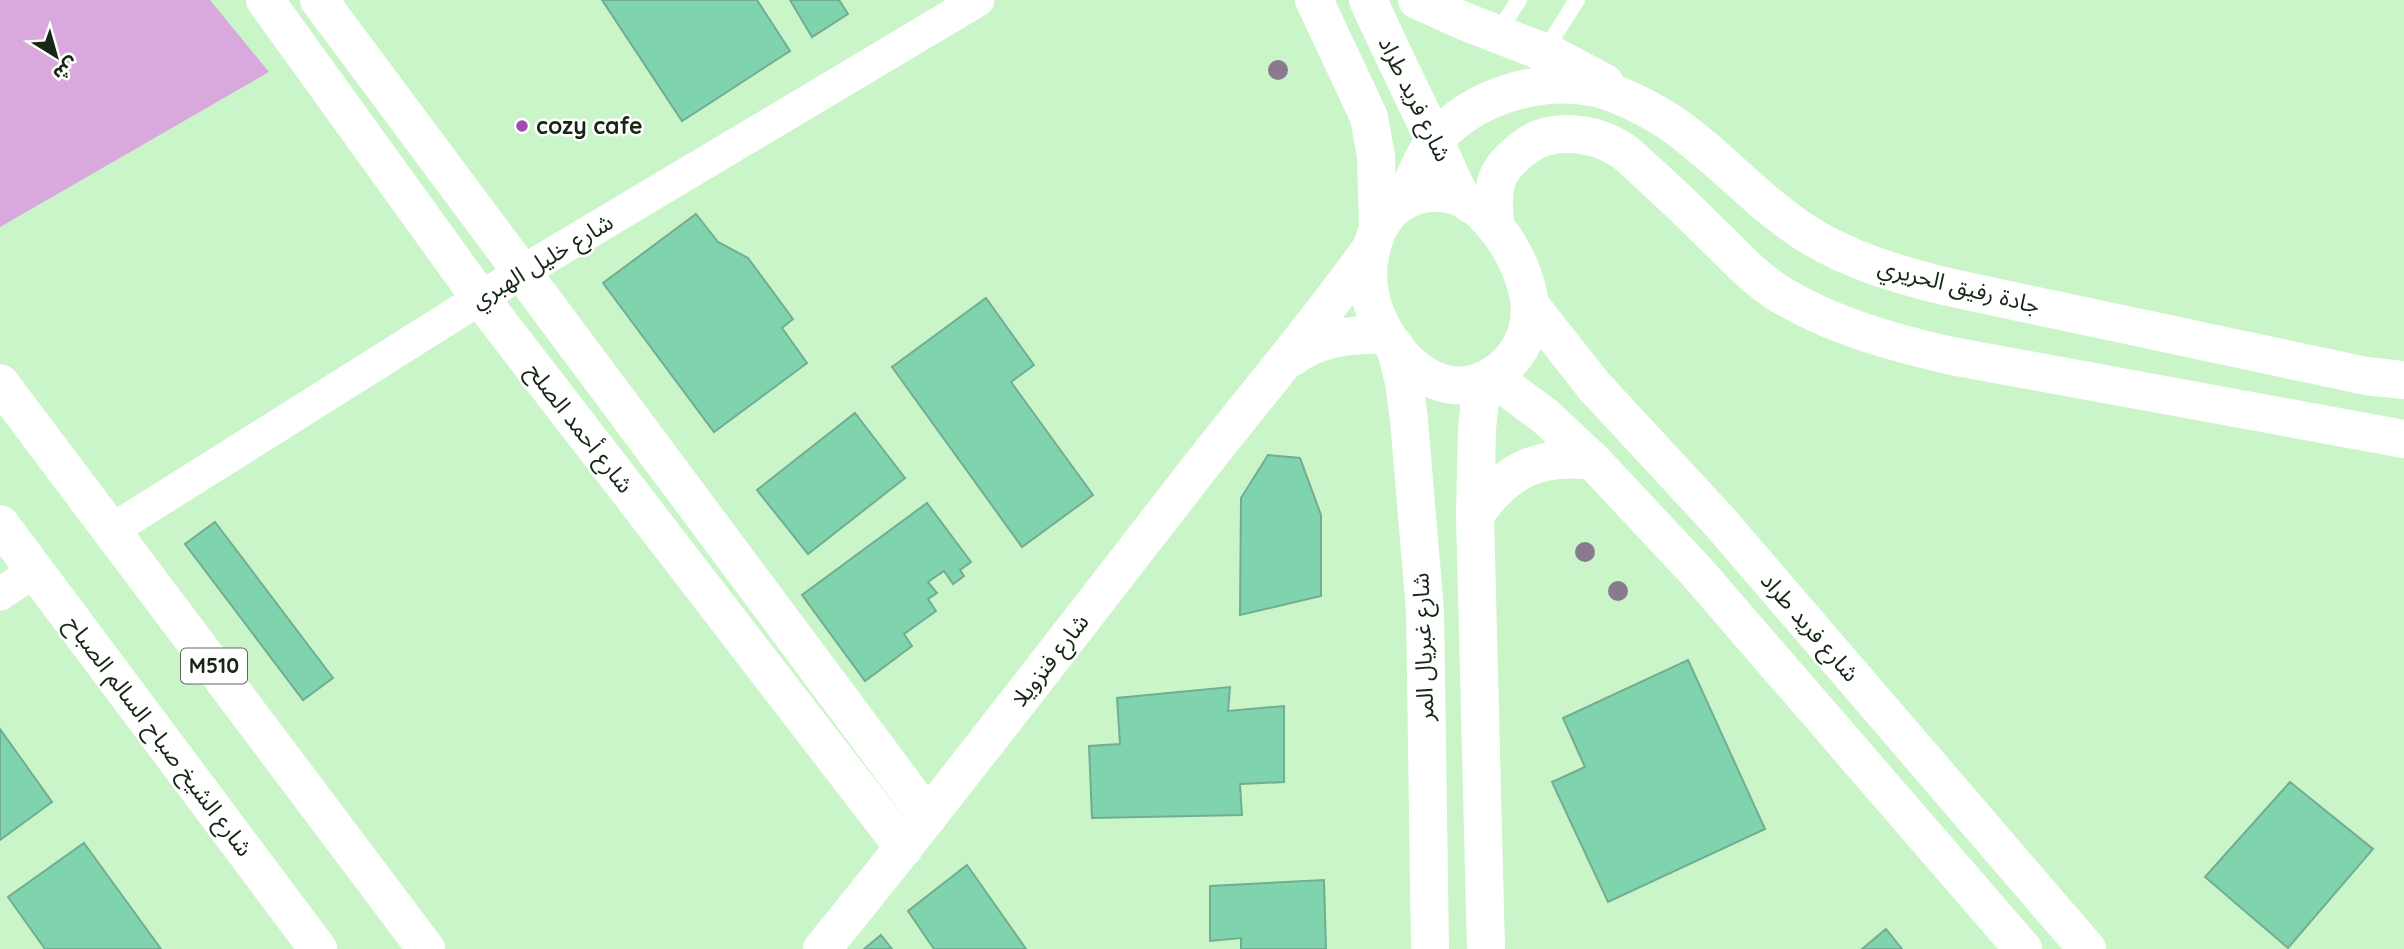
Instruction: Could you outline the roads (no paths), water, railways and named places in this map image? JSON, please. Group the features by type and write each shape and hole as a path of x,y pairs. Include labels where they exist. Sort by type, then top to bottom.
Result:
{"main road":[{"name":"شارع أحمد الصلح","path":"265,0 480,298 904,848"},
{"name":"شارع أحمد الصلح","path":"319,0 928,817"},
{"path":"1314,0 1369,117 1385,224 1368,267 1374,309 1391,340 1415,369 1443,384 1460,387 1487,379 1516,354 1529,323 1531,306 1524,278 1511,250 1480,210 1462,198 1436,192 1423,193 1385,224"},
{"name":"شارع فريد طراد","path":"1368,0 1424,123 1462,198"},
{"path":"1417,0 1544,52 1648,109"},
{"name":"جادة رفيق الحريري","path":"1385,224 1434,140 1461,117 1490,98 1547,86 1598,88 1648,109 1690,138 1765,204 1806,234 1885,270 1948,287 2366,376 2404,380"},
{"path":"1495,226 1493,193 1499,170 1533,141 1547,136 1588,135 1620,149 1774,291 1813,314 1893,342 1952,356 2401,440"},
{"name":"شارع فنزويلا","path":"822,949 904,848 1276,370 1326,311 1385,224"},
{"name":"شارع فريد طراد","path":"1531,306 1594,386 1719,521 2087,949"},
{"name":"شارع فنزويلا","path":"1276,370 1299,352 1326,340 1356,334 1391,340"},
{"name":"شارع غبريال المر","path":"1391,340 1404,382 1409,420 1425,610 1430,949"},
{"path":"1487,379 1545,416 1593,461 1748,630 2023,949"},
{"path":"1486,949 1475,515 1478,429 1487,379"},
{"name":"M510","path":"0,383 426,949"},
{"path":"1475,515 1488,496 1505,480 1524,468 1558,459 1593,461"},
{"name":"شارع الشيخ صباح السالم الصباح","path":"0,524 318,949"}],"street":[{"name":"شارع خليل الهبري","path":"112,530 480,298 978,0"},
{"path":"0,594 35,571"}],"lane":[{"path":"1496,34 1518,0"},
{"path":"1544,52 1577,0"}],"place":[{"name":"cozy cafe","path":"522,126"}]}
